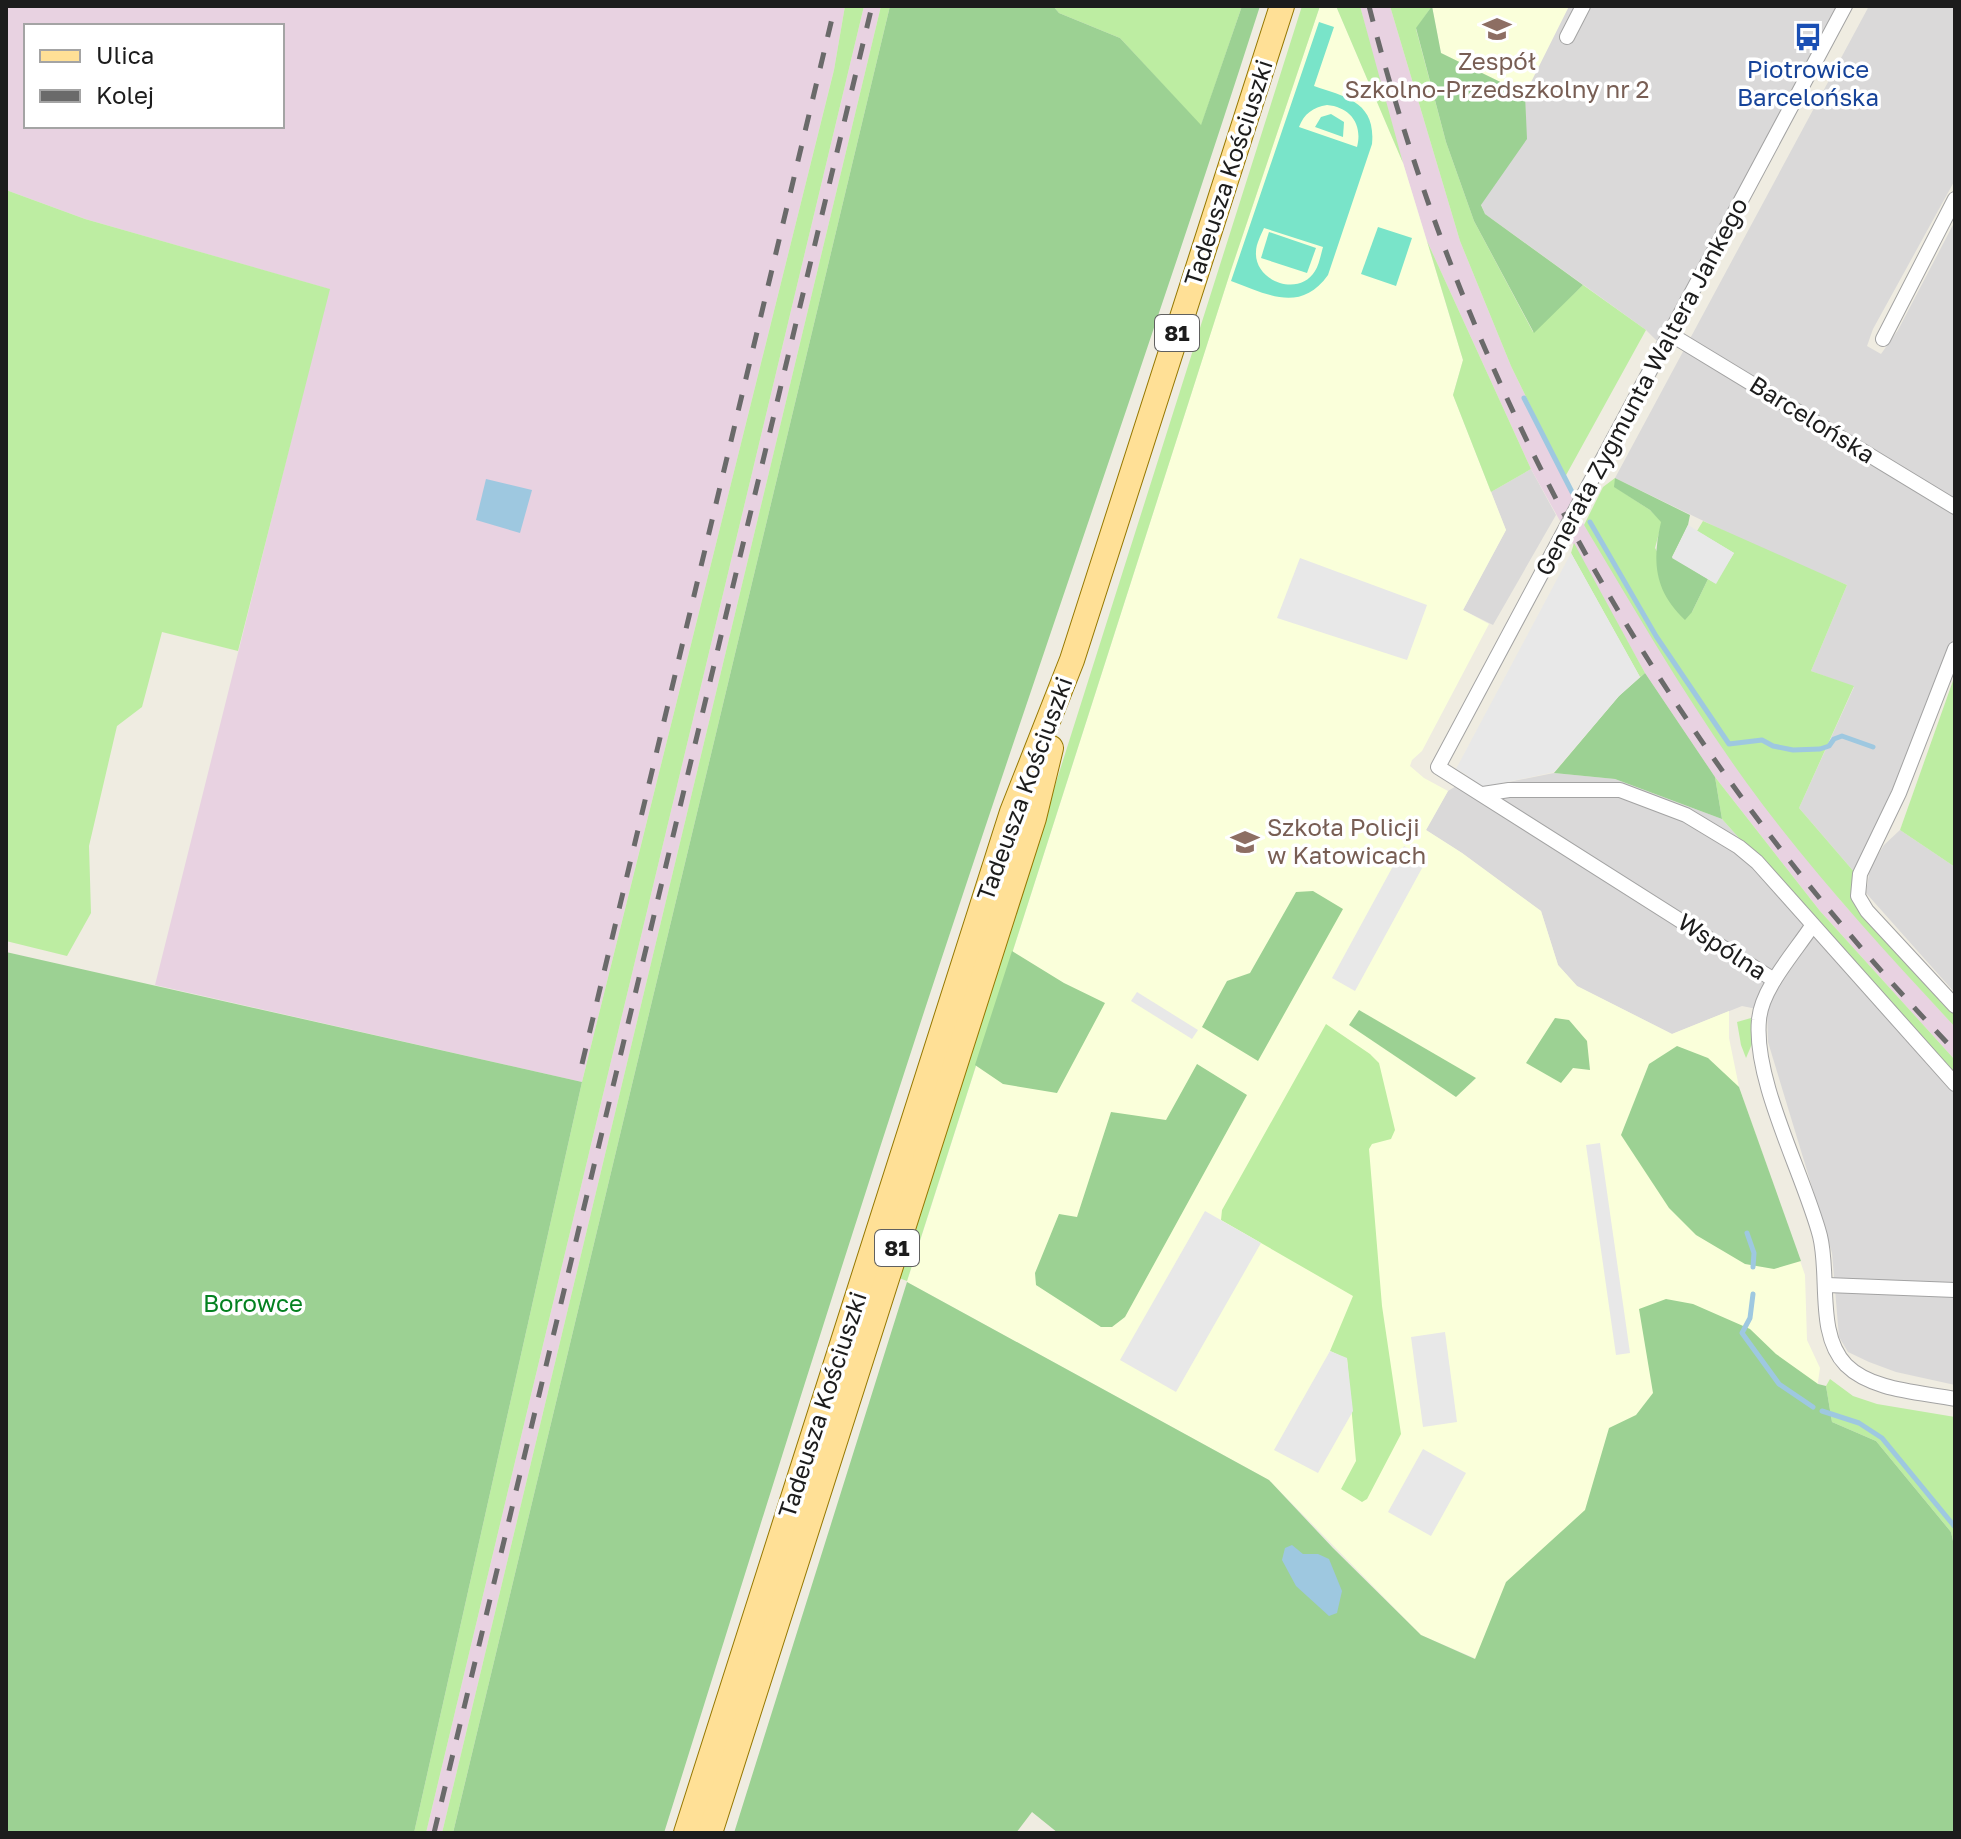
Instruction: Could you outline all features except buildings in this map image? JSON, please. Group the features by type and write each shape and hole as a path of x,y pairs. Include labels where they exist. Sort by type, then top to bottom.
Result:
{"main road":[{"name":"Tadeusza Kościuszki","path":"686,1833 1012,812 1072,660 1282,6"},
{"name":"Tadeusza Kościuszki","path":"710,1833 1034,818 1072,660"}],"street":[{"path":"1567,37 1583,6"},
{"name":"Generała Zygmunta Waltera Jankego","path":"1438,767 1845,6"},
{"path":"1883,339 1955,199"},
{"name":"Barcelońska","path":"1670,334 1955,507"},
{"path":"1955,649 1899,793 1860,874 1858,896 1867,911 1955,1006"},
{"name":"Wspólna","path":"1438,767 1774,980 1760,1012 1762,1058 1820,1236 1827,1285 1828,1327 1839,1357 1852,1371 1874,1382 1955,1399"},
{"path":"1483,794 1509,790 1620,790 1686,815 1739,847 1757,862 1955,1084"},
{"path":"1774,980 1812,926"},
{"path":"1827,1285 1955,1290"}],"shaded area":[{"path":"6,6 845,6 834,70 582,1082 155,985 329,289 85,219 6,190"},
{"path":"864,6 881,6 442,1833 426,1833"},
{"name":"Szkoła Policji w Katowicach","path":"1320,6 1336,6 1403,163 1463,360 1453,395 1506,530 1463,610 1489,624 1422,751 1410,766 1448,791 1426,830 1541,911 1558,965 1577,986 1672,1034 1729,1011 1729,1038 1739,1087 1805,1275 1807,1340 1820,1368 1799,1514 1528,1681 1421,1635 1269,1480 907,1282 1231,270"},
{"path":"1360,6 1390,6 1460,241 1511,366 1565,477 1584,525 1746,781 1841,901 1955,1027 1955,1060 1820,911 1715,777 1645,673 1531,469 1427,241 1385,104"},
{"name":"Zespół Szkolno-Przedszkolny nr 2","path":"1432,6 1569,6 1525,94 1441,53"},
{"path":"1569,6 1837,6 1659,343 1646,330 1485,214 1481,204 1526,139 1525,94"},
{"path":"1869,6 1955,6 1955,180 1873,329 1867,346 1881,354 1898,330 1955,221 1955,635 1894,791 1855,873 1799,808 1854,687 1811,671 1847,585 1753,545 1615,478"},
{"path":"1531,469 1556,515 1493,625 1463,610 1506,530 1491,492"},
{"path":"1688,525 1734,553 1716,584 1672,558"},
{"path":"1571,553 1640,677 1619,696 1554,772 1479,788 1456,769"},
{"path":"1300,558 1427,605 1407,660 1277,618"},
{"path":"1554,773 1615,779 1722,819 1955,1079 1955,1385 1896,1372 1869,1362 1848,1352 1839,1337 1832,1253 1768,1042 1767,1011 1742,1006 1672,1034 1577,986 1558,965 1541,911 1426,830 1448,791 1466,780 1479,788"},
{"path":"1900,830 1955,867 1955,993 1866,893 1870,868 1884,845"},
{"path":"1404,846 1427,859 1355,991 1332,978"},
{"path":"1137,992 1198,1030 1192,1039 1131,1001"},
{"path":"1600,1143 1630,1353 1616,1355 1586,1145"},
{"path":"1205,1211 1261,1243 1176,1392 1120,1360"},
{"path":"1445,1332 1457,1422 1423,1427 1411,1337"},
{"path":"1330,1351 1347,1358 1353,1411 1318,1473 1274,1450"},
{"path":"1423,1449 1466,1473 1431,1536 1388,1512"}],"green space":[{"path":"845,6 864,6 426,1833 414,1833 582,1082 834,70"},
{"path":"881,6 890,6 453,1833 442,1833"},
{"path":"890,6 1053,6 1059,13 1120,38 1201,125 1242,6 1260,6 924,1011 664,1833 453,1833"},
{"path":"1053,6 1242,6 1201,126 1120,38 1059,13"},
{"path":"1302,6 1320,6 1231,270 907,1281 899,1278"},
{"path":"1336,6 1360,6 1403,163 1339,13"},
{"path":"1390,6 1432,6 1416,29 1446,142 1474,221 1533,332 1583,285 1646,330 1565,477 1511,366 1460,241"},
{"path":"1432,6 1441,53 1525,94 1527,139 1481,205 1485,214 1583,285 1534,333 1474,221 1446,142 1416,28"},
{"path":"1319,22 1334,27 1314,86 1347,98 1364,110 1372,130 1372,144 1328,275 1306,294 1282,298 1231,281","holes":["1327,105 1342,109 1353,118 1358,131 1357,147 1299,127 1310,112","1264,228 1323,247 1316,269 1308,279 1299,284 1289,284 1270,278 1262,271 1256,252"]},
{"path":"1331,114 1344,122 1343,137 1315,127 1321,117"},
{"path":"6,190 85,219 330,289 238,651 162,632 142,707 117,726 89,846 91,913 67,956 6,941"},
{"path":"1378,227 1412,238 1396,286 1361,274"},
{"path":"1269,232 1316,248 1307,273 1261,258"},
{"path":"1427,241 1531,469 1491,492 1453,395 1463,360"},
{"path":"1615,478 1615,487 1650,510 1662,522 1655,548 1692,612 1708,579 1715,583 1734,553 1697,531 1703,521 1847,585 1811,671 1854,686 1799,808 1855,873 1851,892 1859,906 1955,1013 1955,1027 1795,846 1724,751 1662,655 1584,525 1603,487"},
{"path":"1615,478 1690,515 1672,557 1708,579 1685,620 1667,598 1658,575 1656,562 1661,522 1650,510 1614,487"},
{"path":"1574,543 1645,673 1640,677 1571,553"},
{"path":"1645,673 1715,777 1722,819 1615,779 1554,773 1619,696"},
{"path":"1955,675 1955,867 1900,830"},
{"path":"1715,777 1820,911 1955,1060 1955,1079 1722,819"},
{"path":"1313,891 1343,909 1258,1061 1202,1027 1227,981 1250,973 1296,892"},
{"path":"1012,951 1064,983 1105,1003 1057,1093 1003,1084 975,1065"},
{"name":"Borowce","path":"6,952 582,1082 414,1833 6,1833"},
{"path":"1359,1010 1476,1078 1456,1097 1349,1025"},
{"path":"1555,1018 1569,1020 1587,1041 1590,1070 1573,1068 1561,1083 1526,1063"},
{"path":"1751,1018 1752,1044 1746,1058 1737,1022"},
{"path":"1326,1024 1379,1063 1395,1130 1391,1139 1372,1144 1369,1149 1382,1306 1401,1434 1367,1499 1362,1502 1341,1489 1356,1461 1347,1359 1330,1351 1353,1296 1221,1220 1222,1210"},
{"path":"1677,1046 1708,1058 1739,1087 1801,1261 1774,1269 1745,1264 1696,1235 1669,1208 1621,1135 1649,1064"},
{"path":"1197,1064 1247,1095 1125,1317 1112,1327 1101,1327 1036,1285 1035,1273 1059,1214 1077,1217 1111,1112 1166,1120"},
{"path":"907,1282 1269,1480 1421,1635 1475,1659 1506,1582 1585,1510 1609,1428 1636,1415 1653,1393 1639,1309 1666,1299 1693,1304 1750,1329 1776,1354 1818,1384 1826,1386 1832,1422 1876,1441 1951,1532 1955,1550 1955,1833 1058,1833 1032,1812 1016,1833 734,1833"},
{"path":"1830,1379 1853,1396 1877,1404 1955,1417 1955,1550 1951,1532 1876,1441 1832,1422 1826,1386"}],"water":[{"path":"486,479 532,490 520,533 476,520"},
{"path":"1292,1545 1303,1554 1318,1554 1329,1559 1342,1591 1337,1613 1329,1616 1296,1586 1282,1560 1285,1548"}],"waterway":[{"path":"1524,398 1572,492"},
{"path":"1590,522 1656,636 1729,744 1762,740 1793,750 1820,749 1842,736 1873,747"},
{"path":"1747,1233 1754,1253 1753,1267"},
{"path":"1753,1294 1750,1318 1742,1333 1779,1384 1813,1407"},
{"path":"1822,1411 1859,1423 1882,1438 1955,1527"}],"railway":[{"path":"582,1064 835,6"},
{"path":"434,1833 872,6"},
{"path":"1369,6 1412,154 1463,297 1524,434 1593,567 1671,695 1757,818 1852,937 1955,1051"}],"place":[{"name":"Zespół Szkolno-Przedszkolny nr 2","path":"1497,29"},
{"name":"Piotrowice Barcelońska","path":"1808,37"},
{"name":"Szkoła Policji w Katowicach","path":"1245,842"}]}
